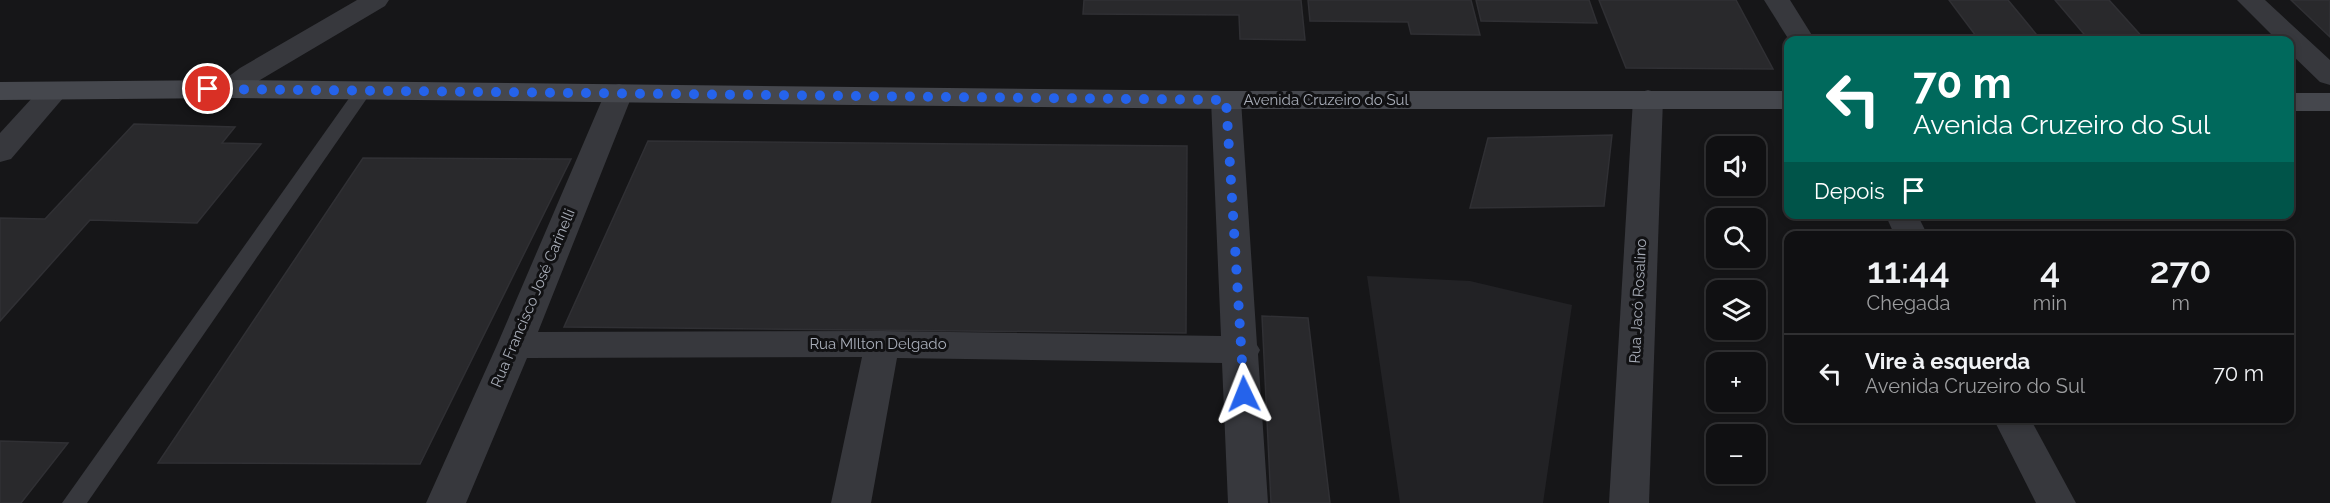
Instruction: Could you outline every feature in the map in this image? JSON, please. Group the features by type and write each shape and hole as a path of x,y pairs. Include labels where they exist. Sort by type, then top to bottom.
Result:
{"street":[{"path":"230,89 250,74 376,0"},
{"path":"1777,0 1800,36"},
{"path":"2250,0 2288,36"},
{"path":"2294,42 2330,76"},
{"name":"Avenida Cruzeiro do Sul","path":"0,91 230,89 1226,100 1784,100"},
{"path":"0,152 54,91"},
{"name":"Rua Francisco José Carinelli","path":"446,503 515,345 619,93"},
{"name":"Rua Jacó Rosalino","path":"1629,503 1648,99"},
{"path":"1226,100 1242,350 1248,503"},
{"path":"2294,102 2330,102"},
{"path":"850,503 882,344"},
{"name":"Rua MIlton Delgado","path":"515,345 882,344 1242,350"},
{"path":"2014,423 2056,503"}],"lane":[{"path":"74,503 363,91"}],"shaded area":[{"path":"1367,276 1470,281 1572,305 1543,503 1400,503"}],"building":[{"path":"1084,0 1301,0 1305,40 1240,39 1239,15 1083,14"},
{"path":"1308,0 1471,0 1480,35 1411,34 1408,22 1310,21"},
{"path":"1476,0 1589,0 1597,23 1481,21"},
{"path":"1599,0 1736,0 1773,69 1626,68"},
{"path":"1949,0 2008,0 2038,36 1976,36"},
{"path":"2055,0 2109,0 2141,36 2086,36"},
{"path":"2291,0 2330,0 2330,37"},
{"path":"134,124 235,127 222,143 261,144 197,223 90,220 0,321 0,218 45,219"},
{"path":"1612,135 1604,206 1470,208 1488,138"},
{"path":"648,141 1187,146 1186,333 564,327"},
{"path":"363,158 571,159 420,464 158,463"},
{"path":"1262,316 1308,318 1330,503 1271,503"},
{"path":"0,441 68,443 21,503 0,503"}],"route":[{"path":"208,89 1226,100 1244,394"}]}
